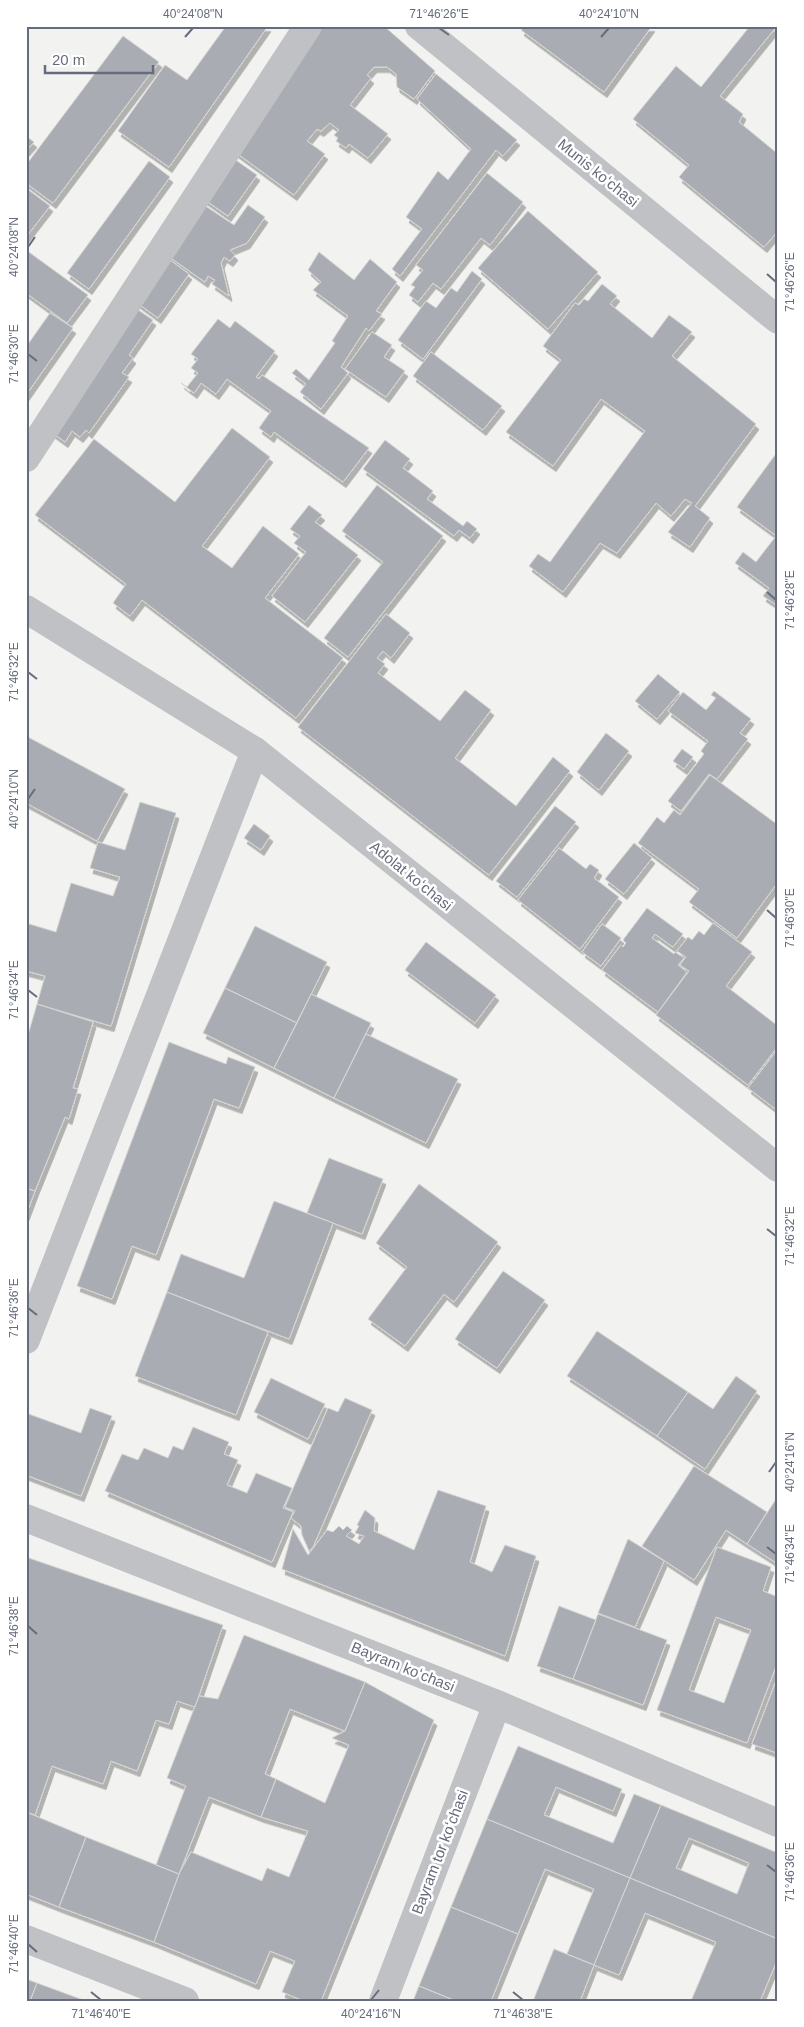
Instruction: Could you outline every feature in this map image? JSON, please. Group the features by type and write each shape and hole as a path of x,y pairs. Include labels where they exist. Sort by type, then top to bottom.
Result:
{"street":[{"path":"26,458 308,26"},
{"name":"Munis koʻchasi","path":"419,26 778,320"},
{"name":"Adolat koʻchasi","path":"26,609 254,751 778,1168"},
{"path":"26,1340 254,751"},
{"name":"Bayram koʻchasi","path":"26,1518 497,1704 778,1823"},
{"name":"Bayram tor koʻchasi","path":"383,2001 497,1704"},
{"path":"26,1939 185,2001"}],"building":[{"path":"226,26 268,26 169,167 118,131 165,65 187,80"},
{"path":"314,26 384,26 435,71 414,99 397,87 396,74 387,67 374,67 367,75 371,78 350,105 388,134 368,158 349,144 346,148 336,141 338,138 334,135 339,130 330,123 321,131 317,129 307,141 325,154 294,195 231,149"},
{"path":"524,26 652,26 604,92 521,30"},
{"path":"750,26 777,26 720,96 743,114 739,122 778,154 778,231 764,247 679,177 689,165 633,119 676,66 701,87"},
{"path":"123,36 159,62 53,203 26,183 26,165"},
{"path":"436,74 517,140 503,156 496,150 400,276 392,269 422,229 406,217 438,171 448,180 471,149 417,99"},
{"path":"26,136 34,142 26,151"},
{"path":"230,156 257,175 228,216 201,197"},
{"path":"149,161 170,177 89,289 67,273"},
{"path":"487,173 523,202 490,245 481,238 441,289 433,283 418,302 409,295 415,287 411,285 423,270 416,265"},
{"path":"26,188 50,206 26,237"},
{"path":"201,203 234,225 248,205 265,217 247,243 230,250 235,255 230,261 224,257 221,263 229,296 212,284 215,280 208,276 205,282 165,254"},
{"path":"528,211 598,272 548,329 478,268"},
{"path":"26,250 88,295 67,323 26,293"},
{"path":"319,252 354,280 370,259 397,282 376,311 382,314 369,331 366,328 341,367 348,373 321,409 300,392 306,384 292,373 296,369 309,380 335,343 332,341 348,316 313,290 321,282 308,270"},
{"path":"163,255 189,274 158,318 132,299"},
{"path":"472,271 482,279 423,359 398,340 426,301 436,308 451,288 457,292"},
{"path":"602,284 617,296 610,304 652,338 669,315 692,332 672,356 756,424 695,506 710,518 690,547 668,532 692,503 685,499 671,516 656,503 617,553 600,543 563,592 529,566 538,554 550,562 645,431 601,399 553,466 506,432 561,360 543,346 575,303 579,305 584,299 588,301"},
{"path":"131,305 153,320 129,355 133,358 122,373 129,377 89,433 86,430 80,437 72,431 65,442 36,421"},
{"path":"50,313 73,328 26,395 26,347"},
{"path":"218,319 230,328 235,321 275,351 256,377 259,379 262,375 369,448 343,482 274,432 271,437 259,428 271,411 227,379 216,394 201,383 194,393 181,383 187,387 198,373 191,368 198,359 191,354"},
{"path":"372,332 392,345 384,357 405,371 386,397 345,369"},
{"path":"431,352 502,406 483,430 413,376"},
{"path":"232,428 270,457 202,546 232,568 263,526 299,554 265,598 343,658 296,718 142,600 130,616 113,603 126,584 35,515 94,439 175,502"},
{"path":"385,440 410,459 403,468 433,491 427,499 463,526 467,521 477,529 470,538 459,530 454,536 363,469"},
{"path":"778,451 778,537 737,507"},
{"path":"377,485 443,536 348,657 324,638 383,562 342,531"},
{"path":"309,505 322,515 315,522 358,555 305,622 272,596 306,552 294,543 300,536 290,529"},
{"path":"776,536 778,537 778,606 763,596 769,588 735,563 743,552 756,562"},
{"path":"386,614 410,633 391,658 383,651 377,658 385,664 378,673 440,721 465,690 491,710 455,758 516,806 553,757 570,771 489,875 298,727"},
{"path":"658,674 680,692 657,719 635,701"},
{"path":"714,691 751,719 740,733 748,739 717,779 709,774 681,811 668,801 704,754 701,751 708,741 668,711 683,692 706,710 716,698 711,695"},
{"path":"606,733 629,751 599,790 577,772"},
{"path":"26,736 125,789 97,841 26,803"},
{"path":"682,749 693,757 684,769 673,761"},
{"path":"710,775 778,825 778,882 737,938 689,902 699,889 638,843 657,817 664,823 674,810 680,815"},
{"path":"140,802 176,813 111,1026 37,1004 45,976 26,971 26,923 56,932 71,883 113,896 120,877 90,868 98,842 125,850"},
{"path":"555,806 576,822 517,897 496,881"},
{"path":"254,824 270,836 261,850 244,838"},
{"path":"634,843 652,858 624,894 605,879"},
{"path":"559,848 586,869 590,864 599,870 594,878 619,897 580,949 518,900"},
{"path":"647,908 683,934 673,947 655,934 652,938 674,954 675,952 684,958 678,965 687,972 658,1012 602,970 621,945 623,947 626,943 623,940"},
{"path":"713,923 752,952 726,986 778,1026 778,1046 748,1085 656,1015 689,971 680,965 686,957 677,951 688,937 692,940 699,931 704,935"},
{"path":"602,924 621,938 601,966 582,952"},
{"path":"255,926 327,962 297,1023 225,988"},
{"path":"426,942 496,995 475,1023 405,970"},
{"path":"225,988 297,1023 274,1068 203,1033"},
{"path":"311,994 371,1023 334,1098 274,1068"},
{"path":"37,1004 93,1022 73,1088 78,1089 69,1119 65,1117 35,1191 26,1188 26,1034 28,1035"},
{"path":"366,1034 458,1079 426,1143 334,1098"},
{"path":"169,1042 226,1064 228,1057 255,1067 239,1108 214,1099 156,1255 132,1246 112,1299 77,1286"},
{"path":"778,1049 778,1111 748,1088"},
{"path":"329,1158 383,1179 362,1234 307,1213"},
{"path":"419,1184 498,1242 454,1302 444,1294 405,1346 368,1319 407,1267 376,1243"},
{"path":"26,1188 35,1191 26,1215"},
{"path":"274,1201 333,1223 289,1339 167,1292 181,1254 244,1278"},
{"path":"503,1271 545,1300 497,1368 455,1339"},
{"path":"167,1292 268,1332 236,1415 135,1376"},
{"path":"597,1331 688,1392 657,1436 567,1376"},
{"path":"736,1376 757,1391 705,1469 657,1436 688,1392 713,1409"},
{"path":"271,1378 325,1404 308,1439 254,1412"},
{"path":"345,1398 372,1410 313,1547 309,1551 302,1535 301,1526 291,1518 295,1511 285,1507 328,1408 338,1412"},
{"path":"90,1408 112,1416 81,1496 26,1475 26,1413 81,1433"},
{"path":"193,1427 229,1442 224,1454 238,1460 227,1485 247,1493 256,1473 292,1488 283,1508 293,1512 272,1562 105,1491 122,1454 138,1460 144,1448 168,1458 173,1446 183,1450"},
{"path":"694,1466 767,1512 747,1544 726,1530 694,1580 642,1546"},
{"path":"438,1490 486,1506 470,1562 492,1572 505,1545 536,1556 505,1656 282,1569 293,1529 308,1555 327,1530 333,1532 339,1526 343,1530 347,1526 352,1530 346,1536 359,1544 364,1536 355,1533 365,1510 375,1518 374,1531 414,1550"},
{"path":"778,1496 778,1564 747,1544"},
{"path":"628,1539 664,1561 635,1627 598,1613"},
{"path":"717,1547 771,1567 763,1591 778,1597 778,1661 747,1743 657,1710","holes":["716,1617 751,1630 724,1703 689,1690"]},
{"path":"26,1557 223,1625 195,1707 177,1701 169,1724 156,1720 137,1771 111,1761 103,1784 52,1766 35,1815 26,1812"},
{"path":"559,1606 596,1620 573,1679 537,1666"},
{"path":"598,1614 667,1640 643,1705 573,1679"},
{"path":"244,1635 365,1682 345,1731 290,1709 265,1774 276,1779 261,1817 209,1797 179,1874 156,1865 186,1786 167,1778 199,1696 218,1699"},
{"path":"778,1676 778,1752 777,1753 752,1744"},
{"path":"365,1682 434,1720 321,2001 304,2001 282,1992 295,1961 270,1951 256,1984 154,1942 179,1874 191,1852 262,1881 267,1868 289,1877 308,1831 261,1817 276,1779 325,1803 349,1745 332,1738 345,1731"},
{"path":"518,1746 622,1789 613,1811 556,1787 544,1815 613,1843 634,1794 661,1805 630,1878 487,1819"},
{"path":"661,1805 778,1853 778,1939 630,1878","holes":["689,1838 749,1863 737,1894 676,1868"]},
{"path":"26,1812 86,1837 59,1907 26,1894"},
{"path":"487,1819 630,1878 594,1965 567,1954 594,1889 545,1869 518,1934 451,1907"},
{"path":"86,1837 179,1874 154,1942 59,1907"},
{"path":"630,1878 778,1939 778,1958 760,2001 691,2001 716,1942 645,1913 619,1975 594,1965"},
{"path":"451,1907 518,1934 491,2001 456,2001 419,1986"},
{"path":"554,1949 594,1965 580,2001 533,2001"},
{"path":"26,1979 37,1983 30,2001 26,2001"},
{"path":"37,1983 86,2001 30,2001"},
{"path":"419,1986 456,2001 413,2001"}]}
